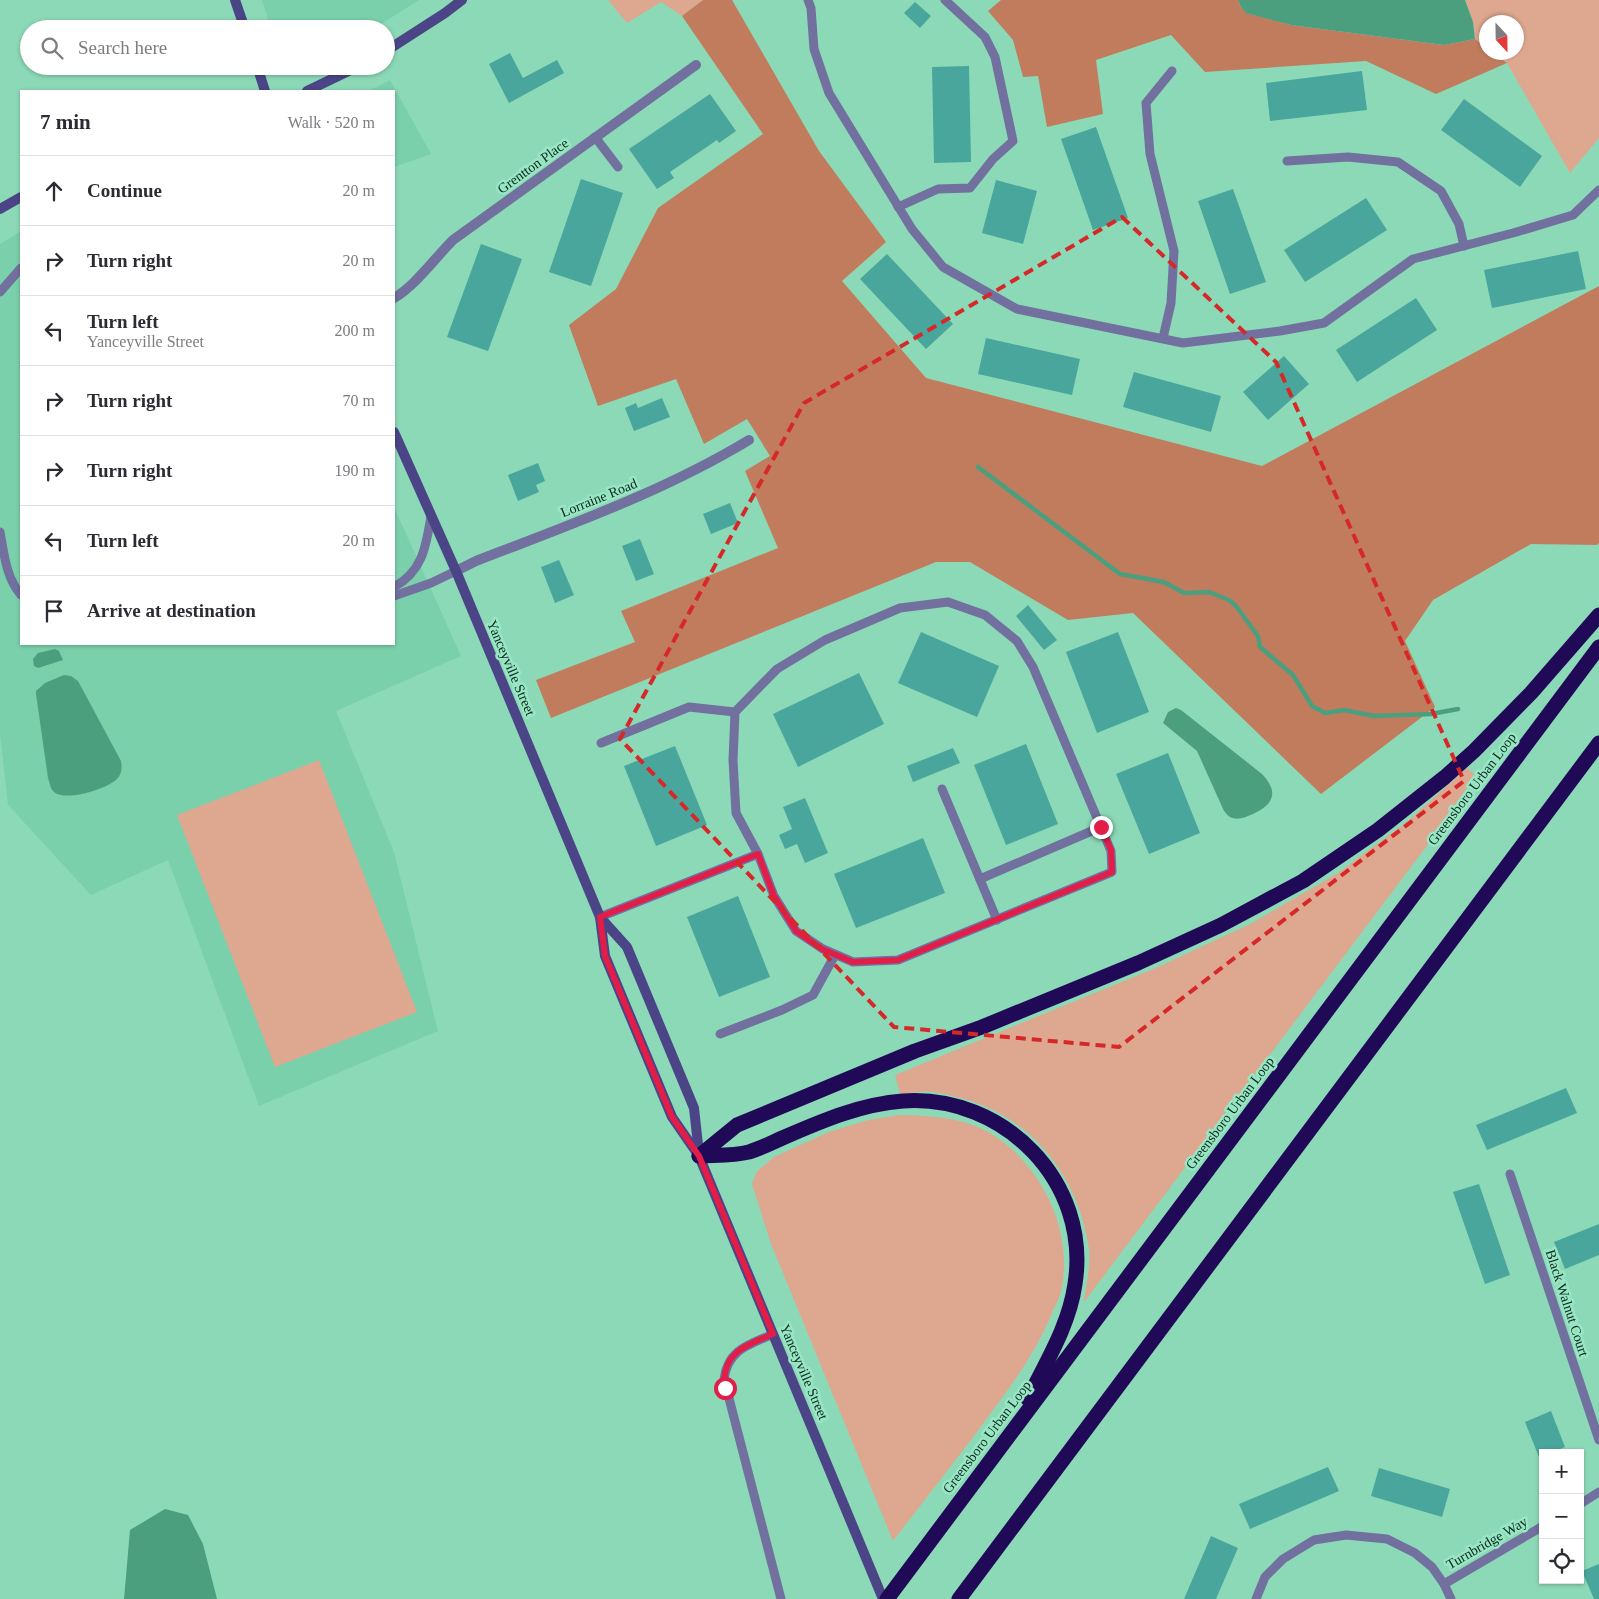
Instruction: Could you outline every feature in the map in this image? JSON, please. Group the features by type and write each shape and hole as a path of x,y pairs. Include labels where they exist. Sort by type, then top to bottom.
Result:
{"highway":[{"path":"699,1156 737,1125 915,1051 982,1027 1146,959 1221,925 1303,881 1378,830 1445,777 1525,699 1599,614"},
{"name":"Greensboro Urban Loop","path":"885,1599 1011,1434 1599,647"},
{"path":"959,1599 1599,743"},
{"path":"699,1156 748,1152 847,1113 903,1101 941,1103 960,1107 995,1122 1027,1144 1050,1173 1067,1207 1074,1235 1077,1264 1076,1282 1066,1319 1011,1434"}],"main road":[{"path":"235,0 241,20"},
{"path":"395,45 462,0"},
{"path":"260,75 265,90"},
{"path":"309,90 340,75"},
{"path":"0,209 20,198"},
{"name":"Yanceyville Street","path":"395,434 456,571 600,917 605,956 672,1117 699,1156 870,1568 885,1599"},
{"name":"Yanceyville Street","path":"600,917 627,946 694,1108 699,1156"}],"street":[{"name":"Grentton Place","path":"395,297 413,284 453,240 696,65"},
{"name":"Lorraine Road","path":"456,571 476,561 651,492 749,440"}],"lane":[{"path":"808,0 811,8 814,49 829,93 912,229 943,267 1017,309 1183,343 1280,331 1324,323 1413,259 1573,215 1599,190"},
{"path":"898,207 938,189 970,188 993,159 1013,141 995,57 985,36 945,0"},
{"path":"1163,338 1171,303 1174,251 1150,154 1146,103 1172,71"},
{"path":"595,138 618,167"},
{"path":"1287,160 1348,157 1398,162 1441,191 1459,224 1464,246"},
{"path":"0,292 20,269"},
{"path":"395,586 408,577 422,559 426,548 431,516"},
{"path":"0,532 9,575 20,594"},
{"path":"395,596 431,583 456,571"},
{"path":"948,602 985,615 1017,642 1033,667 1101,827 1111,850 1112,872 898,960 853,962 822,949 796,931 774,896 758,854 736,813 733,760 735,712 777,668 825,640 900,608 948,602"},
{"path":"601,743 689,707 735,712"},
{"path":"942,789 997,920"},
{"path":"980,879 1101,827"},
{"path":"600,917 758,854"},
{"path":"720,1034 782,1010 813,994 835,954"},
{"name":"Black Walnut Court","path":"1510,1174 1599,1440"},
{"path":"773,1334 747,1345 733,1355 725,1370 724,1379 781,1599"},
{"path":"1584,1501 1599,1492"},
{"name":"Turnbridge Way","path":"1444,1584 1539,1528"},
{"path":"1256,1599 1265,1577 1283,1559 1314,1540 1346,1535 1388,1539 1415,1554 1432,1567 1444,1584 1451,1599"}],"highlighted area":[{"path":"1122,217 1276,362 1464,781 1119,1047 894,1027 620,739 804,403"}],"shaded area":[{"path":"262,0 419,0 387,20 268,20"},
{"path":"608,0 703,0 682,16 661,2 627,23"},
{"path":"703,0 732,0 819,151 886,242 842,281 926,378 1262,466 1599,286 1599,543 1597,545 1531,544 1433,600 1405,641 1435,707 1321,794 1133,613 1068,620 970,562 936,562 551,718 536,680 635,642 621,611 778,548 745,471 770,456 747,419 704,444 676,379 598,406 569,325 616,289 658,208 763,134 682,16"},
{"path":"1001,0 1238,0 1241,7 1247,13 1291,25 1444,45 1475,39 1479,42 1479,60 1503,60 1507,63 1436,94 1366,61 1205,72 1171,35 1096,60 1103,114 1047,127 1038,76 1023,77 1013,40 988,11"},
{"path":"1238,0 1465,0 1473,22 1475,39 1444,45 1291,25 1246,13"},
{"path":"1465,0 1599,0 1599,138 1570,173 1507,63 1503,60 1524,60 1524,15 1479,15 1479,42 1475,39 1473,22"},
{"path":"390,80 431,154 395,167 395,90 371,90"},
{"path":"20,232 20,645 395,645 395,509 461,656 336,711 394,852 438,1031 259,1106 168,860 91,895 8,805 0,733 0,244"},
{"path":"55,649 59,651 63,660 38,668 34,666 33,659 38,653"},
{"path":"64,675 71,676 78,681 121,761 120,775 112,783 86,793 68,796 54,792 50,786 36,694 36,691 45,683"},
{"path":"1176,708 1262,774 1271,786 1272,792 1270,802 1266,806 1253,814 1236,819 1224,811 1197,751 1163,723 1168,712"},
{"path":"319,760 417,1012 275,1067 177,815"},
{"path":"1467,768 1475,775 1450,815 1084,1302 1089,1268 1089,1249 1083,1222 1074,1197 1062,1173 1046,1152 1028,1133 1006,1117 982,1105 934,1092 900,1094 895,1075 1158,967 1250,924 1338,873 1408,821"},
{"path":"901,1115 941,1118 975,1126 991,1133 1019,1156 1041,1185 1055,1213 1062,1242 1064,1272 1059,1298 1047,1326 1029,1359 974,1436 893,1541 771,1244 752,1184 757,1171 774,1157 829,1132 868,1120"},
{"path":"165,1509 188,1515 203,1544 217,1599 124,1599 130,1530"}],"building":[{"path":"915,2 931,16 920,28 904,13"},
{"path":"510,53 523,78 557,60 564,73 509,103 489,64"},
{"path":"969,66 971,162 934,163 932,67"},
{"path":"1362,71 1367,110 1270,121 1266,83"},
{"path":"710,94 736,131 719,143 717,140 670,172 674,178 657,189 629,149"},
{"path":"1464,99 1542,156 1520,187 1441,130"},
{"path":"1096,127 1128,218 1093,230 1061,139"},
{"path":"581,179 623,193 591,286 549,272"},
{"path":"996,180 1037,191 1023,244 982,233"},
{"path":"1233,189 1266,282 1230,294 1198,201"},
{"path":"1366,198 1387,230 1305,282 1284,250"},
{"path":"481,244 522,259 488,351 447,337"},
{"path":"1578,251 1586,289 1492,308 1484,270"},
{"path":"887,254 953,324 926,349 860,279"},
{"path":"1416,298 1437,330 1357,382 1336,350"},
{"path":"986,338 1080,359 1072,395 978,374"},
{"path":"1284,356 1309,384 1268,420 1243,392"},
{"path":"1134,372 1221,396 1211,432 1123,407"},
{"path":"662,398 670,417 634,431 625,408 636,403 638,408"},
{"path":"538,463 545,481 536,485 539,492 518,501 508,475"},
{"path":"730,503 738,523 711,534 703,514"},
{"path":"640,539 654,574 636,581 622,546"},
{"path":"559,560 574,595 555,603 541,567"},
{"path":"1028,605 1057,640 1044,650 1016,616"},
{"path":"921,632 999,666 977,717 898,683"},
{"path":"1118,632 1149,712 1097,733 1066,652"},
{"path":"859,673 884,724 798,767 773,714"},
{"path":"1026,744 1058,824 1006,845 974,765"},
{"path":"675,746 707,825 656,846 624,766"},
{"path":"953,748 960,763 913,782 907,766"},
{"path":"1168,753 1200,833 1149,854 1116,774"},
{"path":"805,798 828,853 805,863 797,844 785,849 779,835 792,829 783,807"},
{"path":"923,838 945,893 856,928 834,874"},
{"path":"738,896 770,977 719,997 687,917"},
{"path":"1566,1088 1577,1113 1487,1150 1476,1125"},
{"path":"1479,1184 1510,1275 1485,1284 1453,1192"},
{"path":"1599,1224 1599,1255 1565,1269 1554,1242"},
{"path":"1551,1411 1565,1447 1560,1449 1539,1449 1539,1457 1525,1422"},
{"path":"1328,1467 1339,1491 1250,1529 1239,1504"},
{"path":"1379,1468 1450,1489 1442,1517 1371,1496"},
{"path":"1211,1536 1238,1548 1216,1599 1184,1599"},
{"path":"1599,1564 1599,1599 1594,1599 1584,1576 1584,1570"}],"waterway":[{"path":"978,467 1120,574 1164,582 1184,593 1209,592 1229,600 1236,606 1258,636 1260,647 1293,675 1312,706 1325,713 1344,710 1374,716 1431,714 1458,709"}],"route":[{"path":"725,1388 725,1370 733,1355 747,1345 773,1334 699,1156 672,1117 605,956 600,917 758,854 774,896 796,931 822,949 853,962 898,960 1112,872 1111,850 1101,827"}]}
